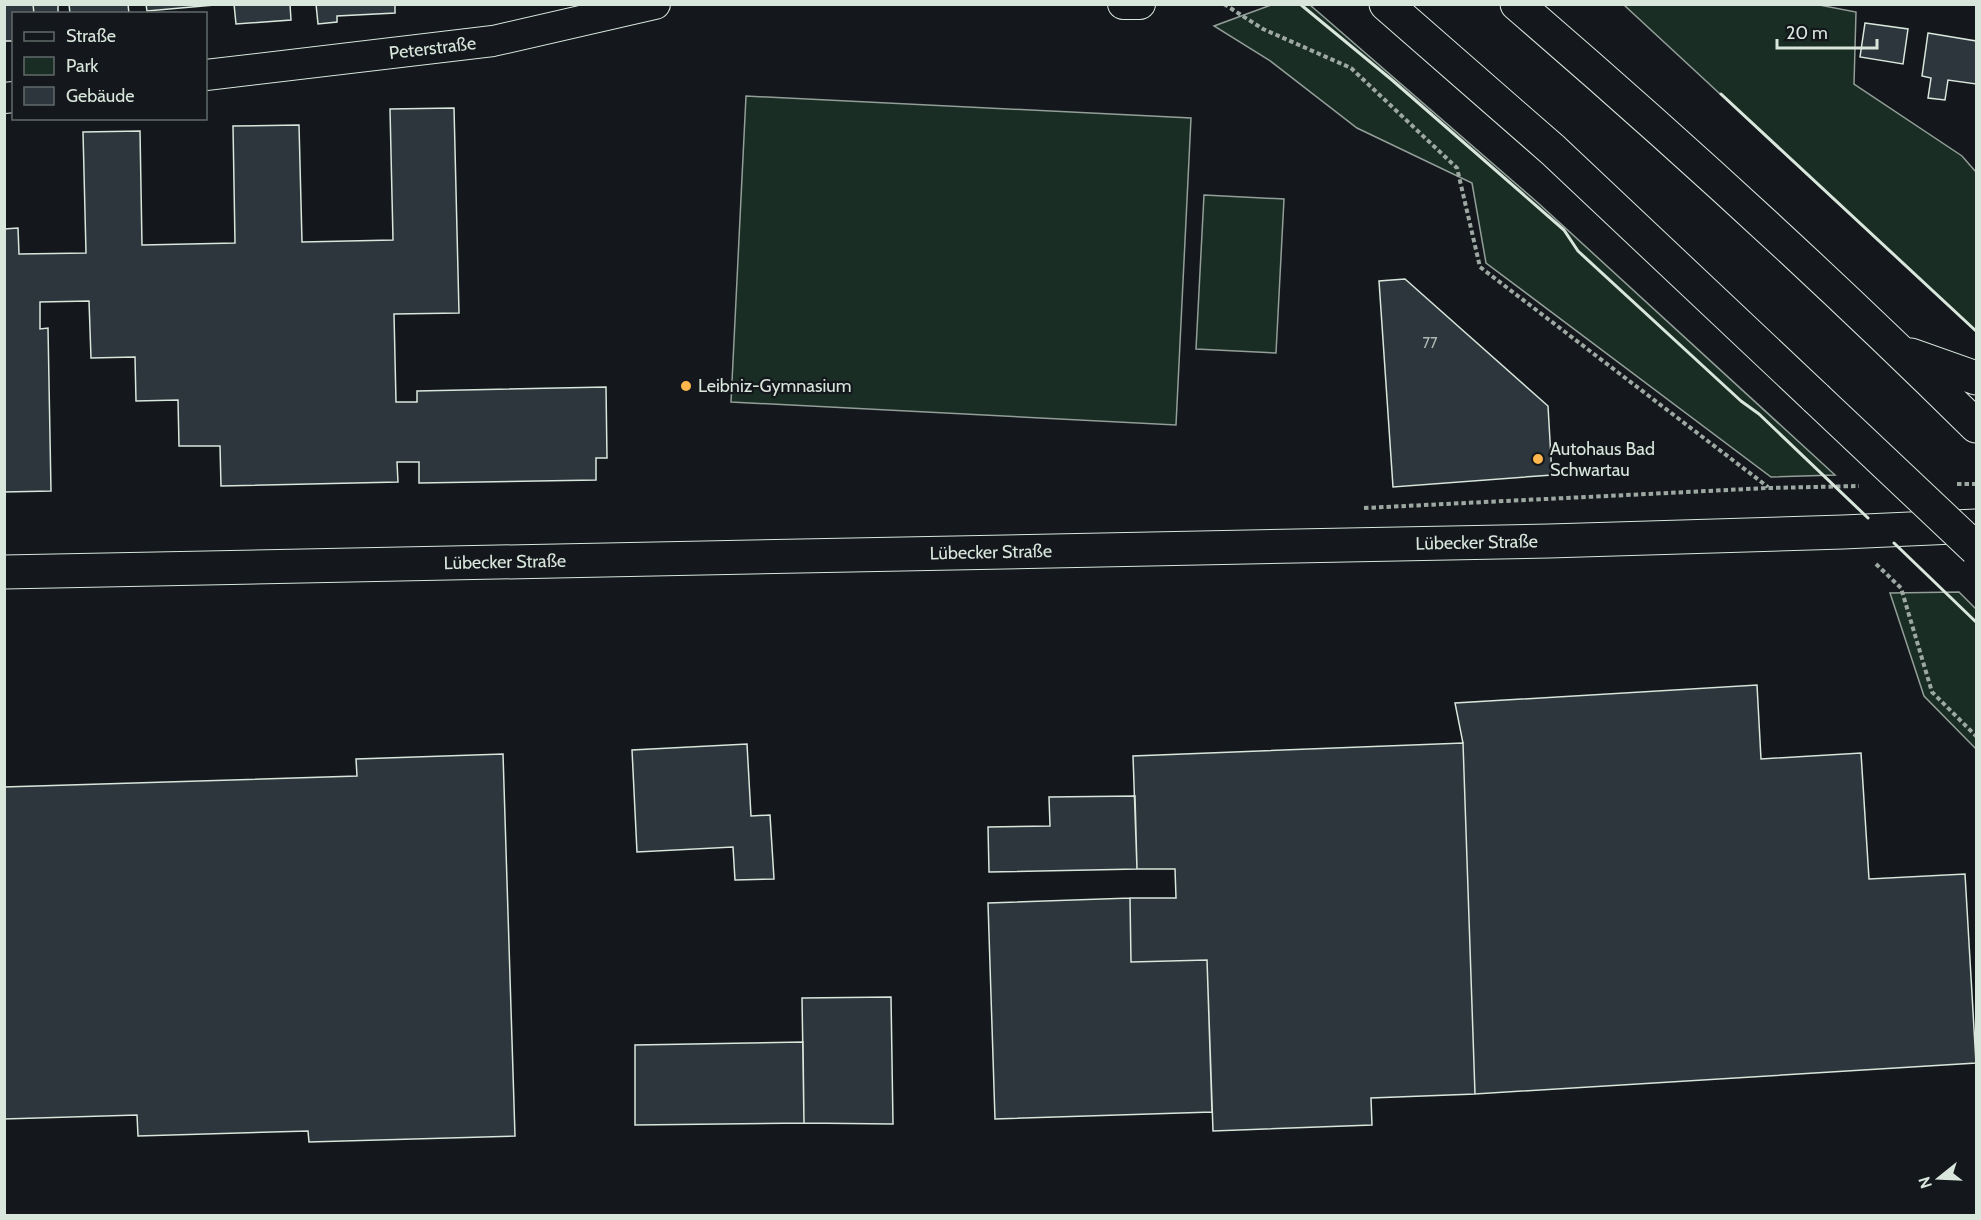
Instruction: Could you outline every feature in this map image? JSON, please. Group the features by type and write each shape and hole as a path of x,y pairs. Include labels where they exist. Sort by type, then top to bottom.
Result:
{"main road":[{"path":"1386,4 1553,150 1977,549"},
{"path":"1517,4 1615,88 1901,352 1977,426"},
{"path":"1901,352 1977,378"},
{"name":"Lübecker Straße","path":"4,572 1537,541 1977,526"}],"street":[{"name":"Peterstraße","path":"207,75 493,40 656,4"},
{"path":"1123,4 1140,4"}],"path":[{"path":"1224,4 1263,29 1352,68 1457,168 1480,267 1768,488"},
{"path":"1953,484 1977,484"},
{"path":"1362,508 1768,488 1861,486"},
{"path":"1843,532 1901,588 1932,692 1977,736"}],"green space":[{"path":"1814,4 1856,12 1854,84 1962,156 1976,172 1976,331 1624,5"},
{"path":"1271,5 1310,5 1537,202 1835,475 1771,477 1486,263 1472,183 1357,128 1269,60 1214,26"},
{"path":"746,96 1191,118 1176,425 731,402"},
{"path":"1204,195 1284,199 1276,353 1196,349"},
{"path":"1959,592 1976,609 1976,749 1924,696 1890,593"}],"building":[{"path":"4,4 33,4 34,12 12,12 12,41 4,41"},
{"path":"33,4 58,4 58,12 34,12"},
{"path":"69,4 128,4 129,12 70,12"},
{"path":"146,4 214,4 214,5 147,11"},
{"path":"234,4 290,4 291,20 236,24"},
{"path":"316,4 395,4 395,13 337,16 337,22 318,24"},
{"path":"1865,23 1908,29 1903,64 1860,57"},
{"path":"1928,33 1976,41 1976,84 1948,80 1945,100 1928,98 1931,78 1922,76"},
{"path":"454,108 459,313 394,314 396,402 417,402 417,391 606,387 607,458 596,458 596,480 419,483 419,462 397,462 398,482 221,486 220,446 179,446 178,400 136,401 135,357 91,358 89,301 40,302 40,329 48,328 51,491 4,492 4,229 18,228 19,254 86,253 83,132 140,131 142,245 235,243 233,126 299,125 302,242 393,240 390,109"},
{"path":"1405,279 1548,406 1552,475 1393,487 1379,281"},
{"path":"1757,685 1761,759 1861,753 1869,879 1965,874 1976,1063 1475,1094 1463,743 1455,703"},
{"path":"1463,743 1475,1094 1371,1098 1372,1125 1213,1131 1207,960 1131,962 1130,898 1176,898 1175,869 1137,869 1133,756"},
{"path":"747,744 751,816 770,815 774,879 735,880 733,847 637,852 632,750"},
{"path":"503,754 515,1136 309,1142 308,1131 138,1136 137,1115 4,1119 4,787 357,776 356,759"},
{"path":"1135,796 1137,869 989,872 988,827 1050,826 1049,797"},
{"path":"1130,898 1131,962 1207,960 1212,1112 995,1119 988,903"},
{"path":"891,997 893,1124 804,1123 802,998"},
{"path":"803,1042 804,1123 635,1125 635,1045"}],"wall":[{"path":"1300,4 1392,80 1564,230 1578,251 1741,401 1759,414 1868,518"},
{"path":"1721,94 1976,331"},
{"path":"1894,543 1976,622"}],"place":[{"name":"Leibniz-Gymnasium","path":"686,386"},
{"name":"Autohaus Bad Schwartau","path":"1538,459"}]}
